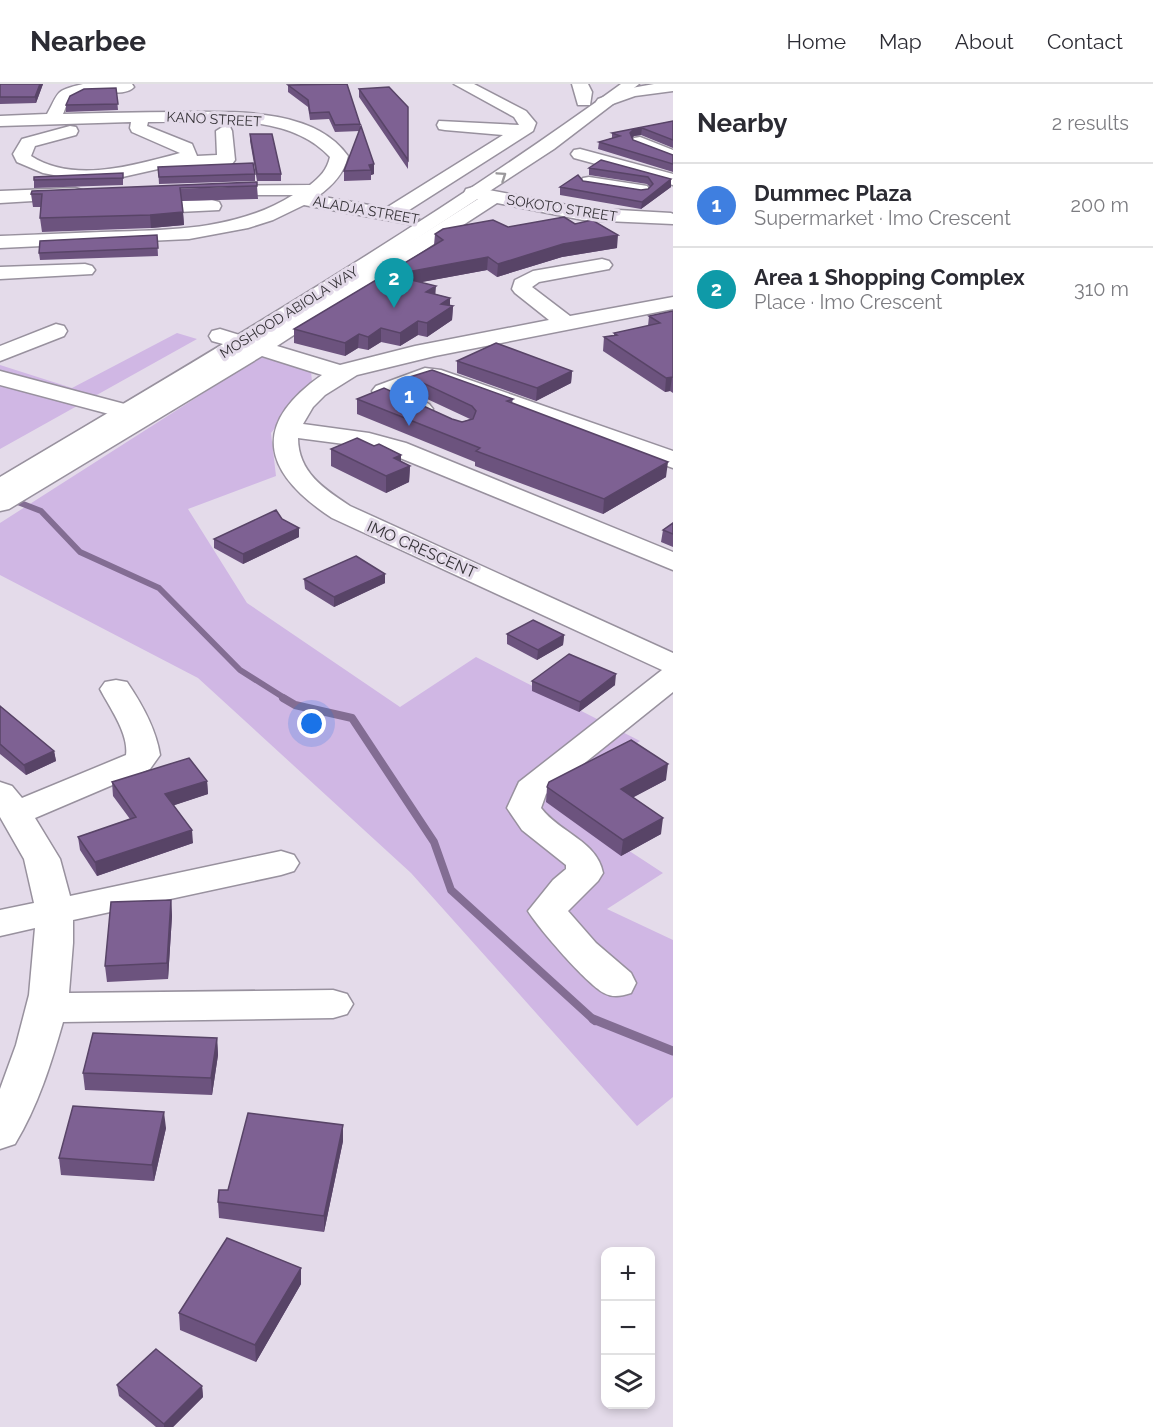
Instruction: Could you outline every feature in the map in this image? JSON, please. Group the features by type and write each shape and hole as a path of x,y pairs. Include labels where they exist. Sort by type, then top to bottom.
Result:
{"main road":[{"path":"388,215 527,127 526,119 462,84"},
{"name":"MOSHOOD ABIOLA WAY","path":"7,481 104,405 240,342 408,218 594,93 631,84"},
{"path":"594,93 632,92 673,86"},
{"path":"51,120 57,111 57,102 62,95 80,88 126,87"},
{"name":"MOSHOOD ABIOLA WAY","path":"7,481 127,412 431,222 485,195 548,145 594,93"},
{"path":"185,99 186,117"},
{"name":"KANO STREET","path":"0,121 139,123 186,117 257,120 301,130 331,146 339,156 337,167 330,178 308,194 257,219 195,234 30,231 0,242"},
{"path":"139,123 188,151 186,157 108,175 72,176 31,164 23,158 22,154 28,143 46,137 85,128 139,123"},
{"path":"445,125 520,131"},
{"path":"165,162 226,160 228,157 224,131"},
{"path":"640,142 673,156"},
{"path":"580,154 673,180"},
{"path":"589,182 673,195"},
{"name":"ALADJA STREET","path":"212,206 120,201 265,188 308,194 388,215 431,222"},
{"name":"SOKOTO STREET","path":"454,189 599,216 672,216"},
{"path":"7,481 485,195"},
{"path":"1,205 84,202"},
{"path":"531,222 556,209"},
{"path":"566,323 522,289 522,284 533,277 602,266"},
{"path":"0,273 86,270"},
{"path":"673,303 416,353 341,373 315,392 297,410 286,429 369,440 397,448 673,562"},
{"path":"0,354 56,332"},
{"path":"240,342 341,373"},
{"path":"441,417 384,391 425,375 434,375 673,460"},
{"path":"0,378 127,412"},
{"name":"IMO CRESCENT","path":"286,429 286,455 291,467 316,497 341,512 673,664"},
{"path":"618,983 583,952 547,911 566,889 585,873 583,862 534,822 524,808 531,789 673,677"},
{"path":"0,1132 12,1113 41,1033 54,968 54,912 45,865 8,803 138,762 144,755 142,743 116,690"},
{"path":"0,923 281,863"},
{"path":"46,1008 333,1004"}],"shaded area":[{"path":"177,333 197,339 0,449 0,365 72,388"},
{"path":"260,357 311,371 312,382 271,433 276,476 188,509 247,603 400,707 476,657 640,741 550,799 663,873 607,909 673,940 673,1097 637,1126 411,873 198,678 0,575 0,523"}],"building":[{"path":"0,84 40,84 35,97 0,97"},
{"path":"347,84 360,124 335,125 329,112 310,113 308,100 288,85"},
{"path":"389,87 408,107 408,160 359,89"},
{"path":"116,88 118,104 66,105 70,96 84,89"},
{"path":"673,121 673,140 642,128 634,129 630,133 633,140 673,155 673,164 599,142 620,136 612,133"},
{"path":"361,126 374,164 369,165 371,170 344,171"},
{"path":"250,134 272,134 281,174 257,174"},
{"path":"601,160 671,179 642,202 560,187 578,175 583,181 641,190 648,189 653,184 648,177 589,168"},
{"path":"253,163 255,174 159,177 158,167"},
{"path":"123,173 123,178 34,180 34,177"},
{"path":"257,182 257,186 180,188 183,212 150,215 40,218 42,194 31,194 32,191"},
{"path":"564,217 575,224 592,220 618,235 563,244 498,264 488,257 391,275 436,286 426,292 450,298 441,304 453,306 427,323 418,321 400,333 381,328 368,337 359,334 345,343 294,329 443,240 435,234 443,229 493,220 508,227"},
{"path":"157,235 158,248 39,253 40,241"},
{"path":"673,311 673,377 666,378 604,337 660,323 649,316"},
{"path":"496,343 572,371 537,388 457,361"},
{"path":"432,370 513,399 507,401 668,462 604,499 476,451 480,448 357,399 384,388 452,419 462,422 473,419 476,411 472,406 410,377"},
{"path":"357,438 374,446 379,444 401,455 394,458 410,466 386,476 331,449"},
{"path":"276,510 282,519 299,528 243,554 214,539"},
{"path":"673,523 673,534 663,530"},
{"path":"356,556 385,574 334,597 304,579"},
{"path":"533,620 564,635 538,650 507,634"},
{"path":"569,654 616,674 580,702 532,681"},
{"path":"0,706 54,751 24,765 0,744"},
{"path":"631,740 668,764 621,789 663,818 623,840 547,787 549,782"},
{"path":"189,758 207,781 165,794 192,830 95,862 78,837 136,817 112,782"},
{"path":"171,900 167,963 105,966 111,902"},
{"path":"93,1033 217,1038 211,1078 83,1073"},
{"path":"73,1106 164,1112 152,1165 59,1158"},
{"path":"248,1113 343,1125 324,1216 218,1202 219,1190 228,1190"},
{"path":"227,1238 301,1268 255,1345 179,1313"},
{"path":"156,1349 202,1386 164,1424 117,1385"}],"waterway":[{"path":"0,495 41,511 80,552 159,588 240,670 286,699"},
{"path":"283,698 295,705 352,718 434,842 451,890 595,1021"},
{"path":"593,1019 673,1051"}],"place":[{"name":"Area 1 Shopping Complex","path":"394,308"},
{"name":"Dummec Plaza","path":"409,426"}]}
